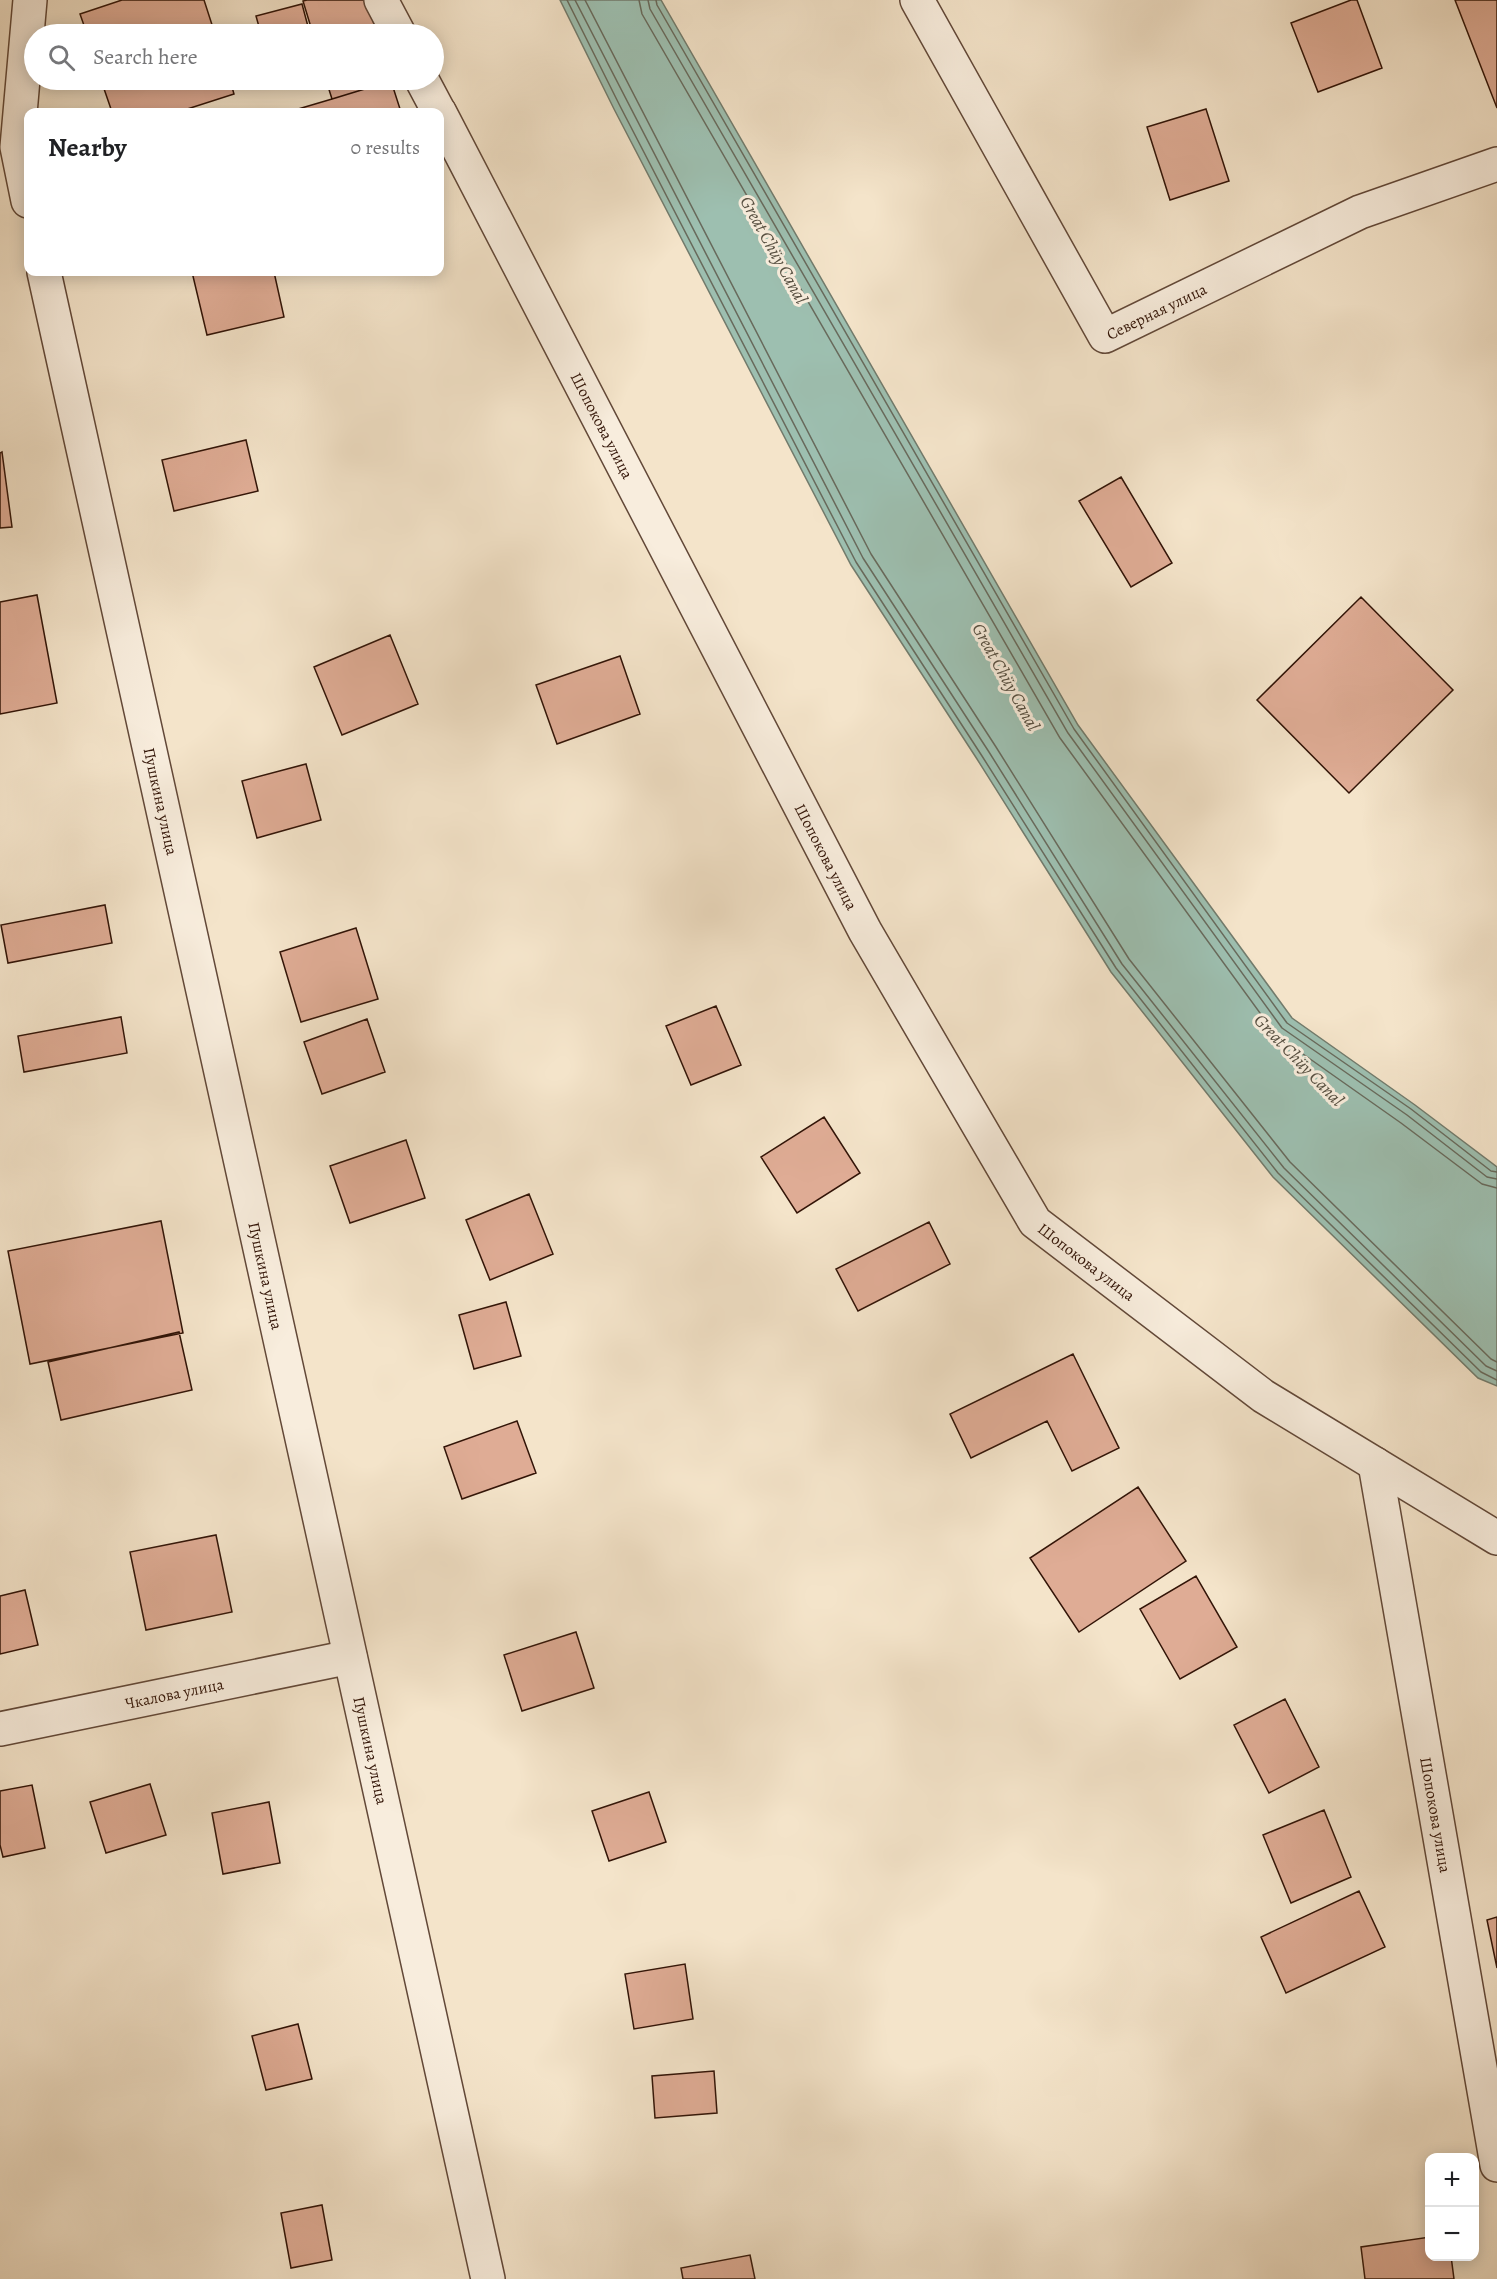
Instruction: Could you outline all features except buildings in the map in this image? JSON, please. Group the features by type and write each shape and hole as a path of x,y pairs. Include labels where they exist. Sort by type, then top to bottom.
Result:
{"street":[{"path":"28,24 30,0"},
{"path":"381,0 394,24"},
{"name":"Северная улица","path":"917,0 1105,336 1360,212 1497,165"},
{"path":"24,68 17,147 24,181"},
{"name":"Шопокова улица","path":"427,90 437,108"},
{"name":"Шопокова улица","path":"444,121 865,931 1035,1222 1263,1396 1497,1539"},
{"name":"Пушкина улица","path":"45,276 488,2279"},
{"name":"Шопокова улица","path":"1375,1464 1497,2165"},
{"name":"Чкалова улица","path":"0,1729 350,1657"}],"water":[{"name":"Great Chüy Canal","path":"560,0 661,0 1078,725 1292,1018 1415,1105 1497,1167 1497,1386 1478,1378 1273,1177 1111,972 851,565 614,109"}]}
